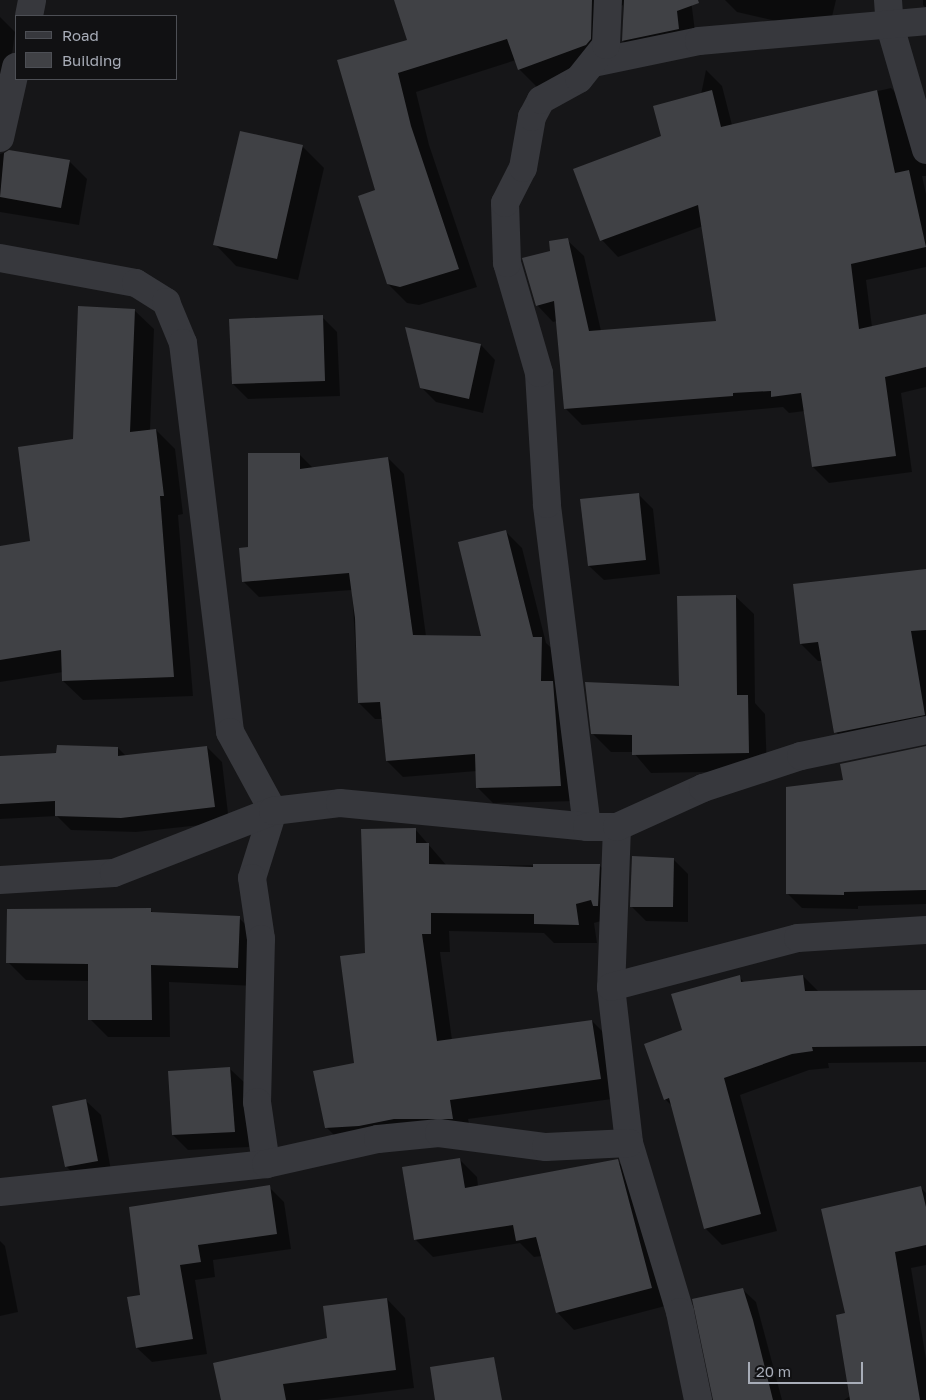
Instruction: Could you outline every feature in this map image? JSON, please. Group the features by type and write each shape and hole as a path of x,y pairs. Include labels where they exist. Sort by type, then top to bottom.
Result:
{"street":[{"path":"29,15 32,0"},
{"path":"587,827 547,504 539,373 507,263 505,203 523,168 532,117 541,100 579,79 606,45 608,0"},
{"path":"593,63 699,41 889,13 926,21"},
{"path":"889,13 926,150"},
{"path":"0,138 9,78"},
{"path":"0,258 136,283 166,302 183,343 230,732 273,811 252,878 261,938 257,1102 266,1164"},
{"path":"0,880 114,873 273,811 340,803 587,827 617,827 703,788 801,756 926,730"},
{"path":"617,827 611,987 630,1143 680,1312 698,1400"},
{"path":"611,987 798,938 926,930"},
{"path":"0,1192 266,1164 378,1139 439,1133 546,1147 630,1143"}],"building":[{"path":"394,0 592,0 591,39 586,45 518,70 507,39 398,73 411,126 459,269 400,287 387,284 358,196 375,190 337,60 407,40"},
{"path":"624,0 698,0 699,3 677,11 679,29 622,41"},
{"path":"712,90 721,127 877,90 895,173 909,170 926,247 851,264 859,329 926,314 926,367 885,377 896,456 812,467 801,393 771,397 771,391 733,393 733,396 564,409 554,301 536,306 522,258 550,251 549,241 568,238 589,331 716,321 698,205 600,241 573,169 661,136 653,106"},
{"path":"240,131 303,145 277,259 213,245"},
{"path":"9,150 70,160 61,208 0,197 4,153"},
{"path":"78,306 135,309 130,432 156,429 164,496 160,496 174,677 62,681 61,650 0,660 0,546 30,541 18,447 73,439"},
{"path":"323,315 325,381 232,384 229,319"},
{"path":"405,327 481,344 469,399 420,388"},
{"path":"248,453 300,453 300,469 388,457 413,635 481,636 458,542 506,530 533,637 542,637 541,681 553,681 561,786 476,788 475,754 386,761 380,702 358,703 355,618 349,573 242,582 239,548 248,547"},
{"path":"639,493 646,560 588,566 580,499"},
{"path":"926,569 926,630 911,631 925,715 834,733 818,642 800,644 793,584"},
{"path":"736,595 737,695 748,695 749,753 632,755 632,735 591,734 585,682 679,686 677,596"},
{"path":"57,745 118,747 118,756 207,746 215,807 121,818 55,816 55,801 0,804 0,756 56,753"},
{"path":"926,746 926,890 844,892 844,895 786,894 786,787 843,780 840,764"},
{"path":"416,828 416,843 429,843 429,864 533,867 533,864 600,864 598,906 593,906 591,900 576,904 579,925 534,924 534,914 431,913 431,934 422,934 437,1041 592,1020 601,1079 450,1100 453,1119 394,1119 359,1126 325,1128 313,1071 354,1063 340,956 365,953 361,829"},
{"path":"632,856 674,858 673,907 630,907"},
{"path":"151,908 151,912 240,916 238,968 151,965 152,1020 88,1020 88,964 6,963 7,909"},
{"path":"740,975 741,982 803,975 805,991 926,990 926,1046 812,1047 813,1051 792,1054 724,1078 761,1214 704,1229 669,1098 664,1100 644,1044 682,1030 671,994"},
{"path":"230,1067 235,1132 172,1135 168,1071"},
{"path":"86,1099 98,1161 65,1167 52,1106"},
{"path":"460,1158 465,1188 618,1159 652,1288 556,1313 536,1237 516,1241 513,1225 414,1240 402,1167"},
{"path":"270,1185 277,1234 198,1245 201,1262 180,1265 193,1339 136,1348 127,1297 140,1295 129,1207"},
{"path":"921,1186 926,1207 926,1245 895,1252 920,1400 850,1400 836,1315 845,1313 821,1209"},
{"path":"743,1288 773,1400 713,1400 692,1299"},
{"path":"387,1298 396,1370 283,1384 286,1400 221,1400 213,1363 327,1338 323,1306"},
{"path":"494,1357 502,1400 435,1400 430,1367"}]}
